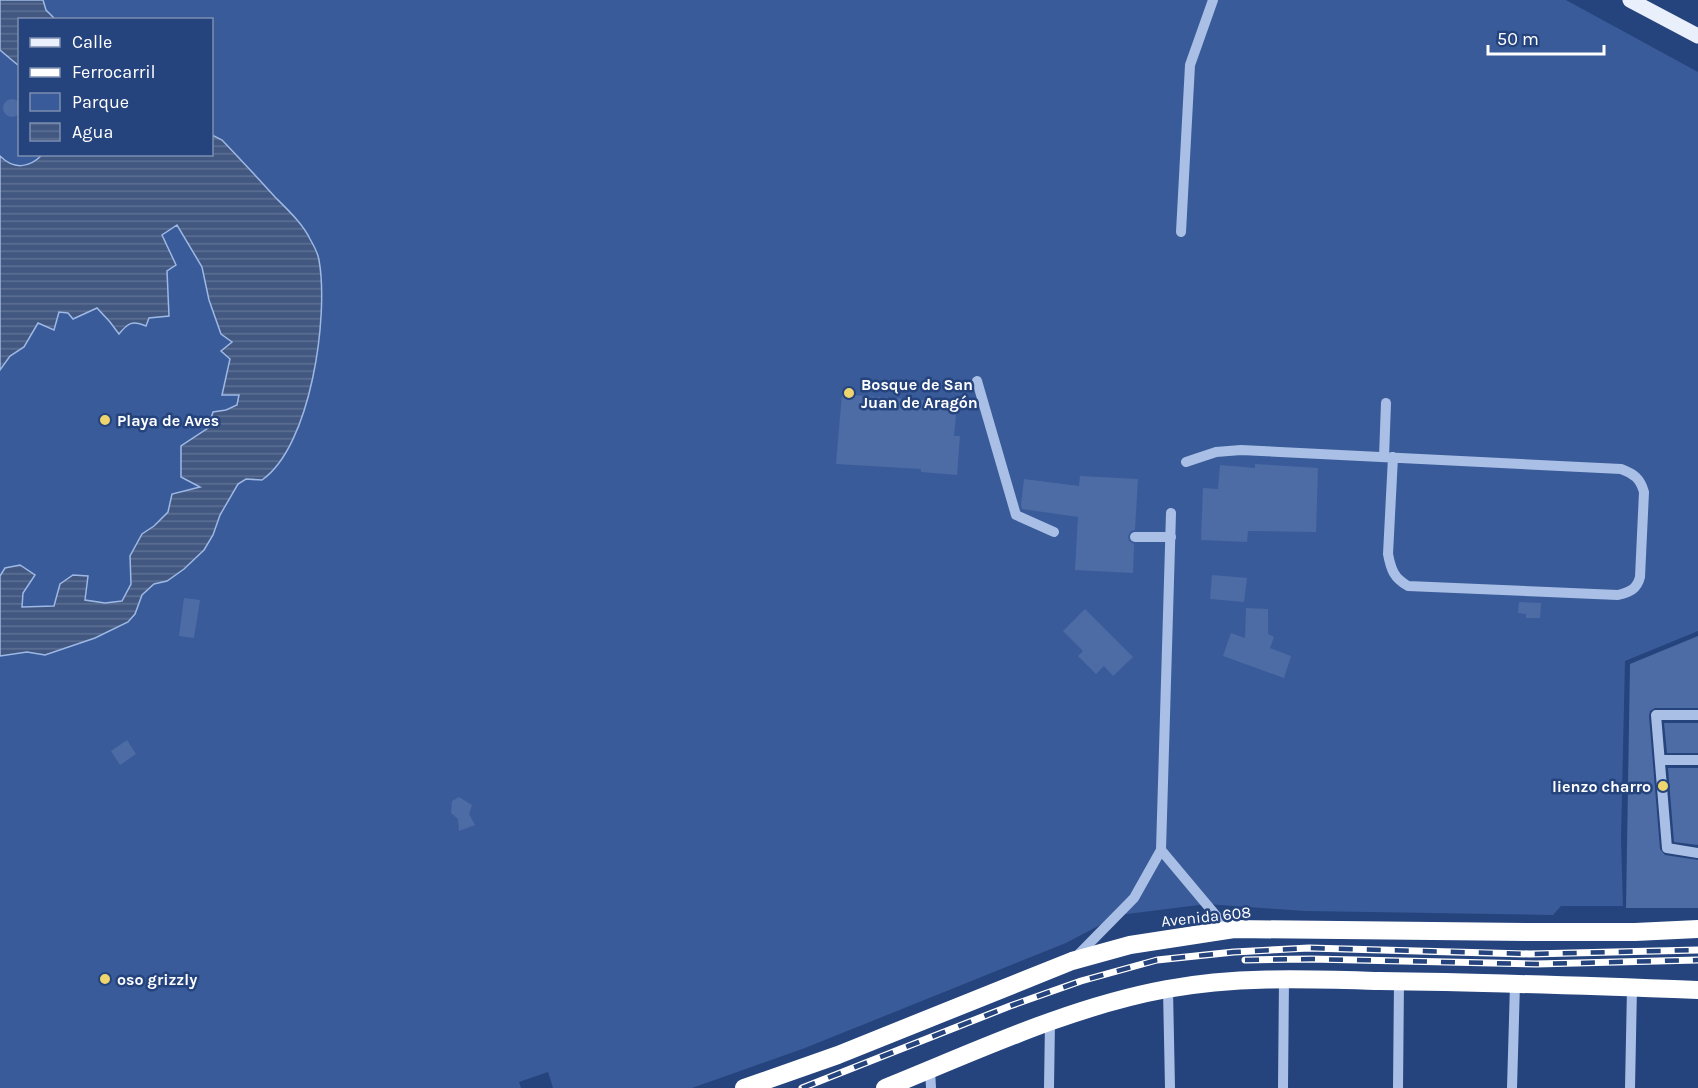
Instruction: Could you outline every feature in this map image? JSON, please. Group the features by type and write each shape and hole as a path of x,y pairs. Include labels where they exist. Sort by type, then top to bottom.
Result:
{"highway":[{"name":"Avenida 608","path":"744,1088 838,1055 1072,961 1130,945 1234,929 1612,932 1698,929"},
{"path":"885,1088 930,1079 1050,1021 1109,1002 1168,989 1224,981 1284,979 1399,981 1698,990"}],"main road":[{"path":"1630,0 1698,36"}],"street":[{"path":"1181,232 1190,65 1213,0"},
{"path":"976,381 1016,516 1054,532"},
{"path":"1186,462 1216,452 1241,450 1388,457 1621,469 1634,474 1641,482 1644,492 1638,585 1629,592 1618,595 1408,586 1396,579 1390,569 1388,554 1388,457 1386,403"},
{"path":"1072,961 1134,898 1161,850 1171,513"},
{"path":"1135,537 1171,537"},
{"path":"1698,715 1656,715 1667,848 1698,853"},
{"path":"1660,760 1698,760"},
{"path":"1161,850 1218,918 1234,929"},
{"path":"1283,1088 1284,979"},
{"path":"1398,1088 1399,981"},
{"path":"1512,1088 1515,984"},
{"path":"1630,1088 1632,988"},
{"path":"1168,989 1170,1088"},
{"path":"1049,1088 1050,1021"}],"green space":[{"name":"Bosque de San Juan de Aragón","path":"0,0 1566,0 1698,72 1698,631 1625,661 1621,839 1623,906 1561,906 1553,915 1305,911 1207,904 1119,915 1066,943 805,1048 692,1088 553,1088 548,1072 519,1082 521,1088 0,1088"}],"water":[{"path":"0,0 43,0 46,10 54,18 18,18 18,65 0,50"},
{"path":"213,136 222,140 307,233 318,257 321,313 313,378 293,439 279,463 262,480 246,479 238,484 220,515 213,535 204,550 184,569 167,581 154,584 142,595 135,614 128,622 95,638 45,655 27,652 0,656 0,576 5,568 20,565 35,575 23,593 22,607 54,606 60,584 73,575 88,576 85,600 105,603 122,601 131,584 130,556 142,534 168,512 172,494 200,487 181,477 181,446 208,428 213,412 237,405 239,395 222,395 230,359 221,351 232,342 221,334 209,300 202,267 177,225 162,235 176,265 167,271 169,316 149,318 146,326 131,324 119,334 97,308 73,319 68,313 59,312 54,330 38,323 24,347 10,356 0,370 0,156 11,164 21,166 41,156 213,156"}],"building":[{"path":"9,100 18,102 18,114 12,117 6,114 3,108"},
{"path":"842,394 957,403 954,436 960,436 957,475 921,472 921,469 836,464"},
{"path":"1255,464 1318,468 1316,532 1248,531 1247,542 1201,540 1203,488 1218,489 1220,465 1255,468"},
{"path":"1080,476 1138,479 1135,530 1131,531 1128,536 1129,541 1134,544 1133,573 1075,570 1078,517 1022,509 1024,479 1079,486"},
{"path":"1212,575 1247,578 1244,602 1210,599"},
{"path":"184,598 200,600 194,638 179,636"},
{"path":"1519,602 1541,603 1540,618 1526,618 1526,614 1518,613"},
{"path":"1246,608 1268,609 1268,634 1274,637 1270,648 1291,656 1284,678 1223,656 1231,633 1245,638"},
{"path":"1085,609 1133,657 1113,676 1104,666 1096,674 1078,656 1083,651 1063,631"},
{"name":"lienzo charro","path":"1698,636 1698,708 1655,708 1650,711 1649,716 1660,849 1665,855 1698,860 1698,908 1626,908 1630,664"},
{"path":"1664,723 1698,723 1698,753 1667,753"},
{"path":"127,740 136,754 120,765 111,751"},
{"path":"1668,768 1698,768 1698,845 1674,842"},
{"path":"459,797 472,805 469,814 475,825 459,831 458,819 451,813 452,801"}],"railway":[{"path":"802,1088 1010,1006 1081,981 1157,960 1234,952 1309,948 1530,954 1698,950"},
{"path":"1245,960 1311,959 1536,964 1698,960"}],"place":[{"name":"Bosque de San Juan de Aragón","path":"849,393"},
{"name":"Playa de Aves","path":"105,420"},
{"name":"lienzo charro","path":"1663,786"},
{"name":"oso grizzly","path":"105,979"}]}
